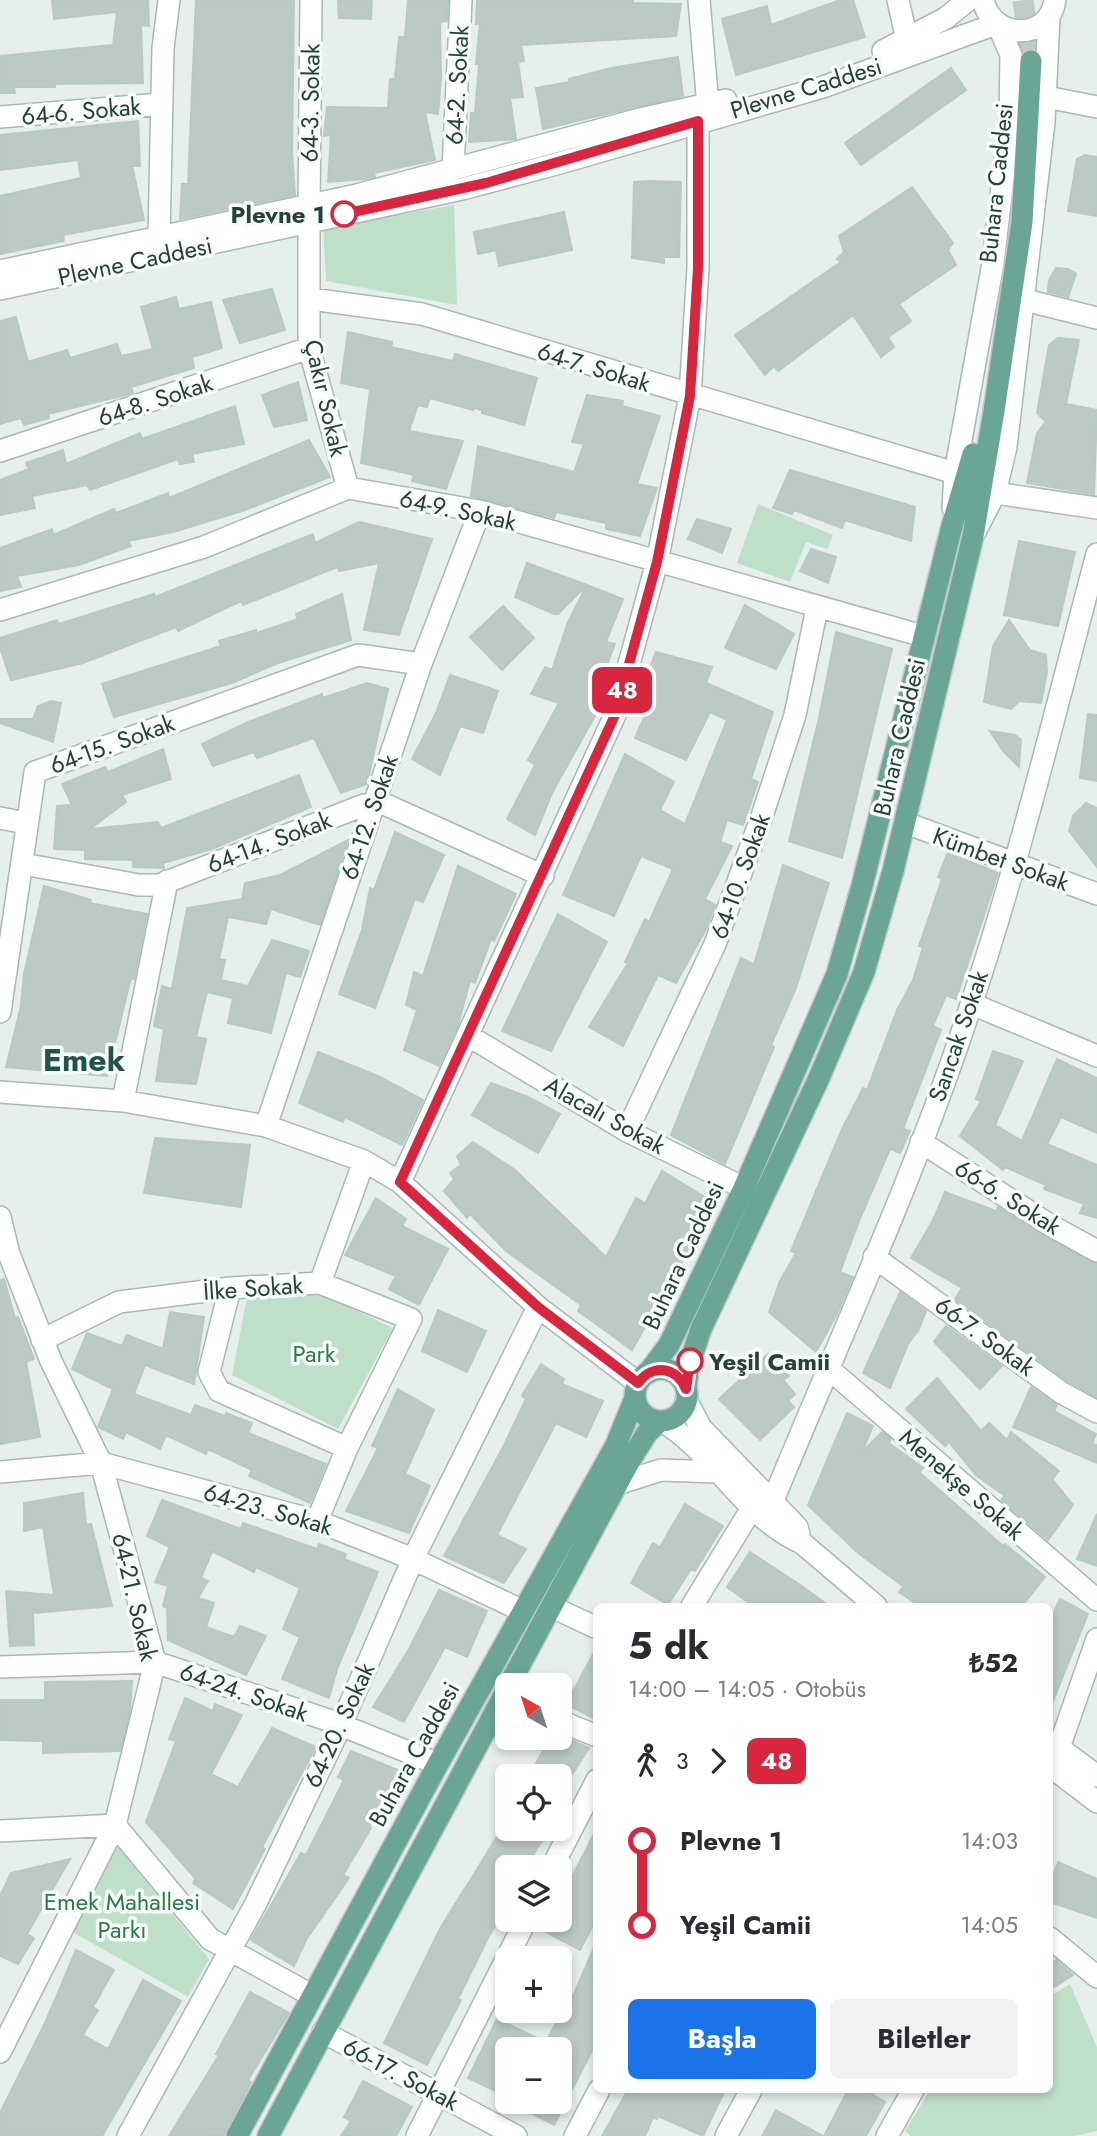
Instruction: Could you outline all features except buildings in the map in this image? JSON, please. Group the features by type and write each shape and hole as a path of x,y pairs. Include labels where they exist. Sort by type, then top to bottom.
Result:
{"main road":[{"name":"Buhara Caddesi","path":"237,2136 311,1995 624,1431 641,1385 670,1345 744,1188 837,974 862,886 923,636 985,407 1013,221 1026,61 1021,222 973,537 906,823 864,972 784,1153 701,1329 688,1368 686,1395"},
{"path":"663,1370 673,1373 686,1395 676,1416 661,1421 644,1415 641,1385 663,1370"},
{"name":"Buhara Caddesi","path":"517,1673 617,1484 644,1438 661,1421"},
{"name":"Buhara Caddesi","path":"268,2136 495,1714"}],"street":[{"path":"159,238 161,104 169,0"},
{"name":"64-3. Sokak","path":"309,215 310,0"},
{"name":"64-2. Sokak","path":"453,169 461,0"},
{"path":"400,1182 615,715 657,562 690,396 704,115 699,0"},
{"path":"898,0 907,40"},
{"name":"Plevne Caddesi","path":"0,271 159,238 309,215 486,183 704,115 830,71 907,40 946,18 968,0"},
{"path":"952,527 955,473 993,263 1010,119 1011,55 983,0"},
{"path":"997,24 1008,30 1031,30 1052,10 1073,0"},
{"path":"973,537 995,493 1006,447 1025,300 1052,10"},
{"name":"Plevne Caddesi","path":"0,289 309,215 453,169 704,115 835,83 997,24"},
{"path":"1046,97 1097,107"},
{"name":"64-6. Sokak","path":"0,117 161,104"},
{"name":"Çakır Sokak","path":"309,215 309,348 348,488"},
{"name":"64-7. Sokak","path":"311,299 422,314 955,473"},
{"path":"1025,300 1097,318"},
{"name":"64-8. Sokak","path":"0,451 309,348"},
{"path":"0,610 204,547 348,488"},
{"name":"64-9. Sokak","path":"348,488 480,511 923,636"},
{"path":"995,493 1097,508"},
{"name":"64-12. Sokak","path":"266,1126 421,664 480,511"},
{"name":"Sancak Sokak","path":"694,1603 763,1509 828,1368 921,1142 972,1004 1014,865 1097,554"},
{"name":"64-10. Sokak","path":"626,1131 715,944 753,842 795,715 817,608"},
{"name":"64-15. Sokak","path":"0,1012 35,772 358,655 421,664"},
{"path":"373,804 382,803 543,876"},
{"name":"64-14. Sokak","path":"23,864 139,885 167,881 373,804"},
{"path":"0,818 26,823"},
{"name":"Kümbet Sokak","path":"906,823 1097,894"},
{"path":"122,1101 167,881"},
{"path":"972,1004 1097,1056"},
{"name":"Alacalı Sokak","path":"469,1037 626,1131 744,1188"},
{"path":"0,1091 122,1101 266,1126 364,1161 400,1182 538,1307 641,1385"},
{"name":"66-6. Sokak","path":"921,1142 1050,1226 1097,1251"},
{"path":"320,1283 364,1161"},
{"name":"64-21. Sokak","path":"0,1217 9,1254 42,1340 101,1463 155,1662 115,1825 0,2052"},
{"name":"66-7. Sokak","path":"874,1257 1062,1393 1097,1412"},
{"name":"İlke Sokak","path":"42,1340 119,1302 230,1288 320,1283 411,1319 347,1448 317,1521"},
{"path":"230,1288 209,1372 219,1391 347,1448"},
{"name":"64-20. Sokak","path":"128,2136 231,1952 341,1725 413,1559 538,1307"},
{"name":"Menekşe Sokak","path":"828,1368 1097,1600"},
{"path":"686,1395 701,1429 763,1509"},
{"path":"661,1421 763,1509 797,1527 802,1543 872,1603"},
{"name":"64-23. Sokak","path":"0,1472 101,1463 317,1521 413,1559 523,1611"},
{"path":"617,1484 661,1470 717,1472"},
{"path":"552,1607 593,1626"},
{"path":"1053,1756 1097,1639"},
{"name":"64-24. Sokak","path":"0,1668 155,1662 341,1725 438,1764"},
{"path":"572,1726 593,1734"},
{"path":"1053,1759 1097,1776"},
{"path":"1053,1760 1097,1802"},
{"path":"558,1855 593,1788"},
{"path":"0,1831 115,1825 210,1939 311,1995"},
{"path":"417,2136 520,1932"},
{"path":"1053,1941 1097,1978"},
{"name":"66-17. Sokak","path":"323,2032 516,2136"},
{"path":"575,2136 597,2093"},
{"path":"726,2136 749,2093"},
{"path":"887,2136 911,2093"}],"green space":[{"path":"454,205 457,305 326,281 323,228"},
{"path":"758,504 833,535 827,549 806,542 790,582 737,563"},
{"name":"Park","path":"271,1293 326,1296 393,1328 338,1429 232,1375 247,1298"},
{"name":"Emek Mahallesi Parkı","path":"118,1847 209,1959 188,1997 67,1929"},
{"path":"1070,1984 1097,2047 1097,2131 1075,2136 911,2136 905,2131 928,2093 1053,2093 1054,1994"}],"tunnel":[{"path":"1023,0 1031,61"}],"bus line":[{"name":"48","path":"344,214 486,183 698,121 698,268 690,396 657,562 615,715 400,1182 538,1307 638,1383 644,1375 663,1370 678,1376 686,1389 690,1361"}],"place":[{"name":"Plevne 1","path":"344,214"},
{"name":"Yeşil Camii","path":"690,1361"}],"district":[{"name":"Emek","path":"84,1060"}]}
